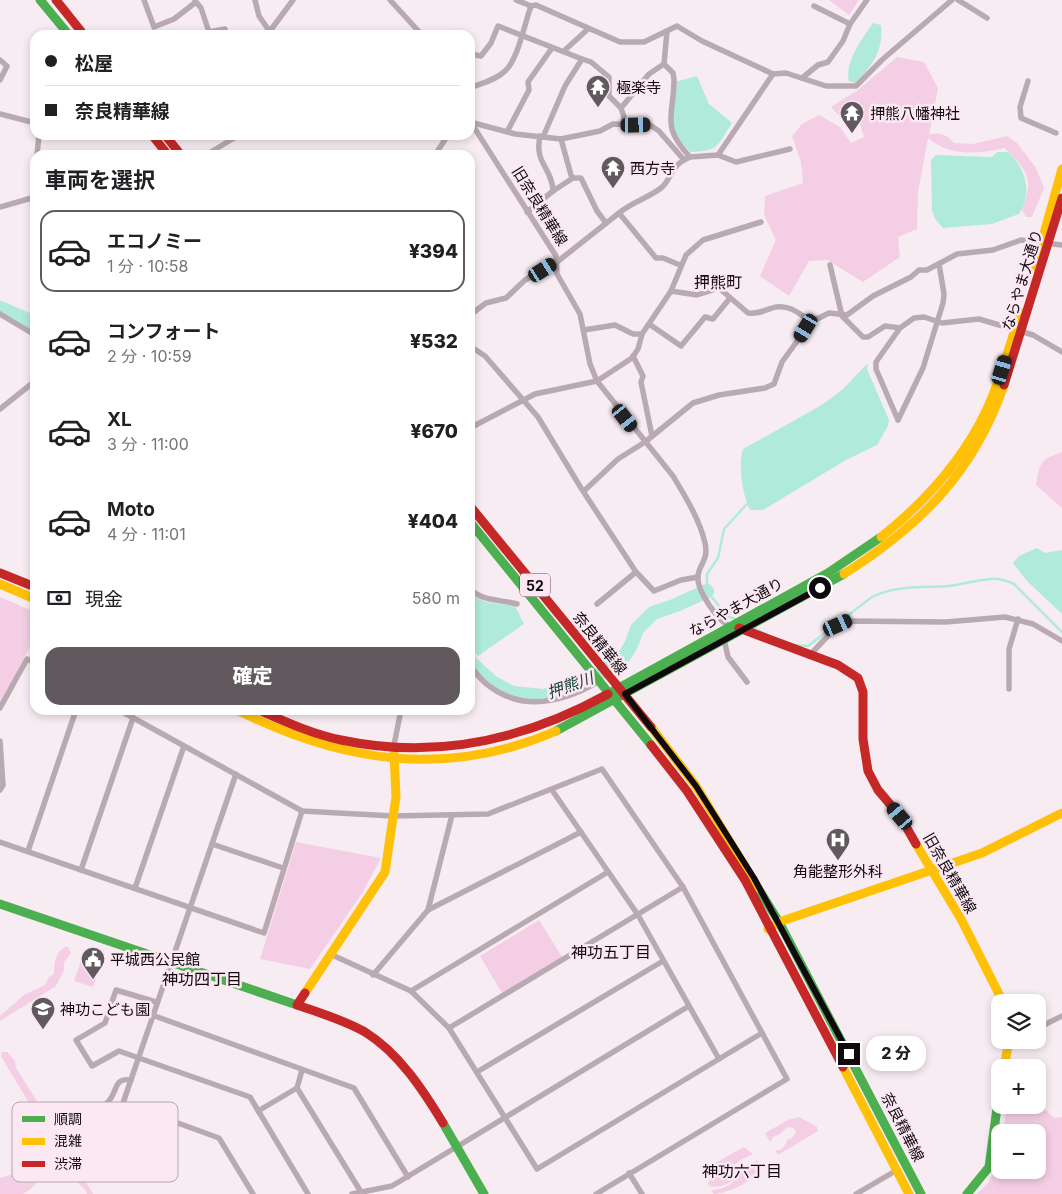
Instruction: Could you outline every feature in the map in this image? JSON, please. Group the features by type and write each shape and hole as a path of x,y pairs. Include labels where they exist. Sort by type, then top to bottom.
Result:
{"street":[{"path":"40,0 65,30"},
{"path":"56,0 80,30"},
{"path":"144,0 154,27 174,20 195,1 201,8 208,30"},
{"path":"255,0 259,16 266,30"},
{"path":"270,30 293,0"},
{"path":"390,0 417,30"},
{"path":"516,0 523,1 530,6 536,5 620,42 637,43 677,26 702,41 773,74 786,74 826,86 856,86 883,58 952,0"},
{"path":"802,78 818,65 828,62 843,41 850,24 867,0"},
{"path":"958,0 987,18"},
{"path":"475,86 495,78 507,70 514,55 530,6"},
{"path":"814,6 850,24"},
{"path":"475,55 481,56 491,43 498,26 552,48 565,50 591,62 609,77 609,96 621,108 624,116 623,125"},
{"path":"565,50 588,29"},
{"path":"664,64 667,30"},
{"path":"507,132 529,90 528,82 552,48"},
{"path":"553,191 551,178 539,156 542,136 565,86 582,58"},
{"path":"0,60 7,66 0,80"},
{"path":"621,108 649,74 664,64"},
{"path":"664,64 673,73 674,79 670,106 672,133 690,158"},
{"path":"718,155 773,74"},
{"path":"1028,81 1020,107 1021,118 1058,135"},
{"path":"0,114 30,122"},
{"path":"475,123 507,132 561,139 600,131 613,124 650,125 659,131 684,160"},
{"name":"旧奈良精華線","path":"475,130 556,256 559,279 577,307 584,330 590,364 597,381 682,491 703,537 706,557 698,576 704,597 724,624 838,665 858,678 863,692 863,739 868,770 878,790 900,816 931,872 961,920 999,994"},
{"path":"561,139 573,178"},
{"path":"156,140 164,150"},
{"path":"214,150 231,140"},
{"path":"475,311 486,303 506,298 525,280 557,262 631,203 663,186 670,172 684,160 718,155 736,162 790,148"},
{"name":"ならやま大通り","path":"270,715 309,733 393,750 435,749 488,742 552,723 618,694 724,640 833,581 872,557 899,537 945,492 978,444 996,409 1044,243 1062,169"},
{"path":"527,212 573,178 581,178 597,211 606,223"},
{"path":"0,207 30,198"},
{"name":"ならやま大通り","path":"1044,243 1062,198"},
{"path":"619,213 656,258 663,258 680,265"},
{"path":"475,425 545,390 597,381 633,356 638,349 642,334 671,291 680,265 686,255 703,240 761,222"},
{"path":"584,491 618,460 645,442 693,403 719,395 765,388 774,384 782,362 811,322 829,314 847,315 873,296 911,277 919,270 927,270 964,252 993,250 1021,240 1062,245"},
{"path":"830,264 842,316 863,337 868,337 885,326 900,328"},
{"path":"939,264 944,294 938,322 923,368 898,420 876,369 878,356 900,328 914,318 924,317 938,322 978,319 1017,331 1062,352"},
{"path":"671,291 697,295 719,288 748,313 776,307 792,308 811,322"},
{"path":"649,324 681,346 705,317 712,319 730,298"},
{"path":"0,314 30,332"},
{"path":"584,330 615,325 633,334 642,334"},
{"name":"ならやま大通り","path":"246,715 275,730 316,746 356,755 395,760 456,757 518,746 570,725 731,626 865,552 896,527 934,489 980,423 997,385 1017,331"},
{"path":"475,349 486,356 524,399 556,444 636,572 654,591 681,580 698,576"},
{"path":"633,356 643,376 641,382 652,436"},
{"path":"0,409 30,385"},
{"name":"奈良精華線","path":"475,512 608,674 618,694 745,880 768,928 836,1051 909,1194"},
{"name":"奈良精華線","path":"475,528 599,680 618,694 696,786 779,922 921,1194"},
{"path":"597,604 636,572"},
{"path":"0,574 30,585"},
{"path":"0,584 30,597"},
{"path":"475,592 489,601 503,600 517,604"},
{"path":"809,656 838,625 849,620 946,622 1005,617 1033,624 1062,641"},
{"path":"1009,689 1009,649 1018,619"},
{"path":"724,640 728,657 747,682"},
{"path":"0,708 27,659 30,661"},
{"path":"475,671 489,686 500,693 513,698 550,702 577,694 599,680"},
{"path":"28,852 74,715"},
{"path":"128,715 302,811 393,816 488,814 602,769 683,887 787,1079 596,1194"},
{"path":"297,1005 385,872 393,816 396,775 393,750 400,715"},
{"path":"81,870 134,718"},
{"path":"0,741 3,785 0,790"},
{"path":"136,888 184,746"},
{"path":"123,1102 170,961 236,774"},
{"path":"552,790 638,915 719,1059"},
{"path":"0,842 264,933 302,811"},
{"path":"768,928 779,922 931,872 1001,845 1062,813"},
{"path":"428,910 452,815"},
{"path":"374,975 428,910 580,832"},
{"path":"212,844 283,868"},
{"path":"411,991 608,872"},
{"path":"450,1028 683,887"},
{"path":"0,904 297,1005 354,1027 373,1037 390,1051 417,1084 484,1194"},
{"path":"330,954 411,991 450,1028 537,1169 762,1033"},
{"path":"477,1072 663,961"},
{"path":"156,1002 116,990 105,1023 76,1040 92,1066 119,1050 250,1097 308,1194"},
{"path":"352,1194 392,1186 689,1006"},
{"path":"152,1015 354,1088 408,1177"},
{"path":"1046,1024 1062,1016"},
{"path":"258,1111 297,1088 302,1070"},
{"path":"108,1102 117,1082 124,1079 131,1080"},
{"path":"297,1088 361,1192"},
{"path":"967,1194 989,1166 996,1114"},
{"path":"178,1123 219,1138 253,1194"},
{"path":"856,1194 897,1170"},
{"path":"629,1173 642,1194"}],"shaded area":[{"path":"829,0 859,0 849,15"},
{"path":"873,23 881,25 879,50 861,77 855,83 849,81 849,66 852,58"},
{"path":"897,57 924,62 938,88 929,135 939,134 946,136 954,143 973,144 1007,136 1017,143 1036,168 1044,188 1032,217 1026,217 1022,210 1028,190 1027,176 1019,163 1005,148 984,152 955,151 937,144 928,138 918,192 917,229 898,237 900,257 863,282 827,260 809,261 789,296 760,276 776,240 764,215 765,196 803,183 801,162 792,136 802,124 819,115 840,127 851,143 864,137 858,118 844,121 831,107 858,90"},
{"path":"697,76 709,104 732,123 716,146 707,150 691,152 676,135 671,120 671,112 675,82"},
{"path":"997,152 1008,152 1014,158 1026,181 1026,198 1019,214 992,224 943,228 935,219 932,211 931,160 936,155 992,157"},
{"path":"868,363 867,369 889,420 888,426 877,445 846,460 763,510 750,510 742,480 741,463 743,449 820,406 842,390"},
{"path":"1062,452 1062,508 1036,485 1042,463 1049,457"},
{"path":"1037,548 1045,553 1062,550 1062,614 1028,582 1013,563 1019,556"},
{"path":"475,596 487,602 515,606 524,624 478,656 475,653"},
{"path":"0,597 30,610 30,647 0,704"},
{"path":"296,842 381,858 363,892 310,969 260,959"},
{"path":"539,920 562,957 502,993 480,956"},
{"path":"65,947 68,947 71,953 64,962 64,970 56,986 0,1021 0,1016 24,995 45,985 49,977 54,974 57,955"},
{"path":"85,949 104,954 93,987 74,981"},
{"path":"2,1052 7,1052 15,1061 16,1068 38,1102 28,1102 1,1056"},
{"path":"1046,1110 1054,1118 1062,1117 1062,1194 977,1194 991,1178 1046,1179 1046,1124 1004,1124 1006,1114 1046,1114"},
{"path":"799,1117 817,1127 818,1131 778,1155 775,1150 781,1150 787,1140 792,1138 796,1132 794,1128 787,1127 780,1134 773,1137 770,1142 765,1133 788,1120"},
{"path":"744,1147 753,1154 736,1164 718,1167 708,1176 706,1181 703,1174 704,1169"},
{"path":"757,1160 760,1167 758,1172 748,1181 733,1189 719,1193 714,1194 711,1190 721,1189 729,1185 736,1179 740,1170 746,1169"},
{"path":"726,1167 737,1169 735,1178 728,1184 714,1187 709,1186 708,1182 715,1172"},
{"path":"12,1174 12,1182 37,1182 23,1194 0,1194 0,1178"},
{"path":"77,1182 86,1182 93,1194 87,1194 84,1188"}],"waterway":[{"name":"押熊川","path":"0,308 30,322"},
{"path":"737,620 727,616 707,591 707,574 718,558 724,529 747,504"},
{"path":"794,645 808,646 872,597 890,590 949,586 994,579 1014,584 1062,632"},
{"name":"押熊川","path":"475,667 492,682 512,693 544,696 594,678 623,658 631,645 637,629 653,613 707,591"},
{"path":"751,627 766,634"}],"traffic: fast":[{"path":"40,0 65,30"},
{"path":"475,528 651,745"},
{"path":"608,694 828,573 881,537"},
{"path":"556,731 844,574"},
{"path":"758,888 779,922 921,1194"},
{"path":"0,904 297,1005"},
{"path":"967,1194 989,1167 996,1114"},
{"path":"443,1123 484,1194"}],"traffic: slow":[{"path":"1035,266 1062,169"},
{"path":"881,537 927,495 966,446 992,397 1020,312"},
{"path":"844,574 897,536 921,516 942,494 977,444 992,416 1004,385"},
{"path":"0,584 30,597"},
{"path":"248,715 276,728 315,742 355,752 394,758 434,759 474,755 515,746 556,731"},
{"path":"651,727 696,786 758,888"},
{"path":"305,993 385,872 396,797 394,754"},
{"path":"768,929 779,922 982,853 1062,813"},
{"path":"916,844 961,919 999,994"},
{"path":"1006,1059 1007,1049"},
{"path":"843,1067 909,1194"}],"traffic: jam":[{"path":"56,0 80,30"},
{"path":"156,140 164,150"},
{"path":"169,140 177,150"},
{"path":"1004,385 1062,198"},
{"path":"475,512 651,727"},
{"path":"0,573 30,585"},
{"path":"739,628 838,665 858,678 863,692 863,739 868,771 878,790 900,816 916,844"},
{"path":"271,715 309,731 341,740 376,746 411,748 445,746 479,742 512,734 577,710 608,694"},
{"path":"651,745 687,791 745,880 843,1067"},
{"path":"305,993 297,1005 357,1028 389,1050 418,1085 443,1123"}],"place":[{"name":"極楽寺","path":"598,108"},
{"name":"押熊八幡神社","path":"852,134"},
{"name":"西方寺","path":"613,189"},
{"name":"角能整形外科","path":"838,861"},
{"name":"平城西公民館","path":"93,980"},
{"name":"神功こども園","path":"43,1030"}],"district":[{"name":"押熊町","path":"718,282"},
{"name":"神功五丁目","path":"611,952"},
{"name":"神功四丁目","path":"202,979"},
{"name":"神功六丁目","path":"742,1171"}],"route":[{"path":"820,588 625,694 696,786 754,878 849,1054"}]}
